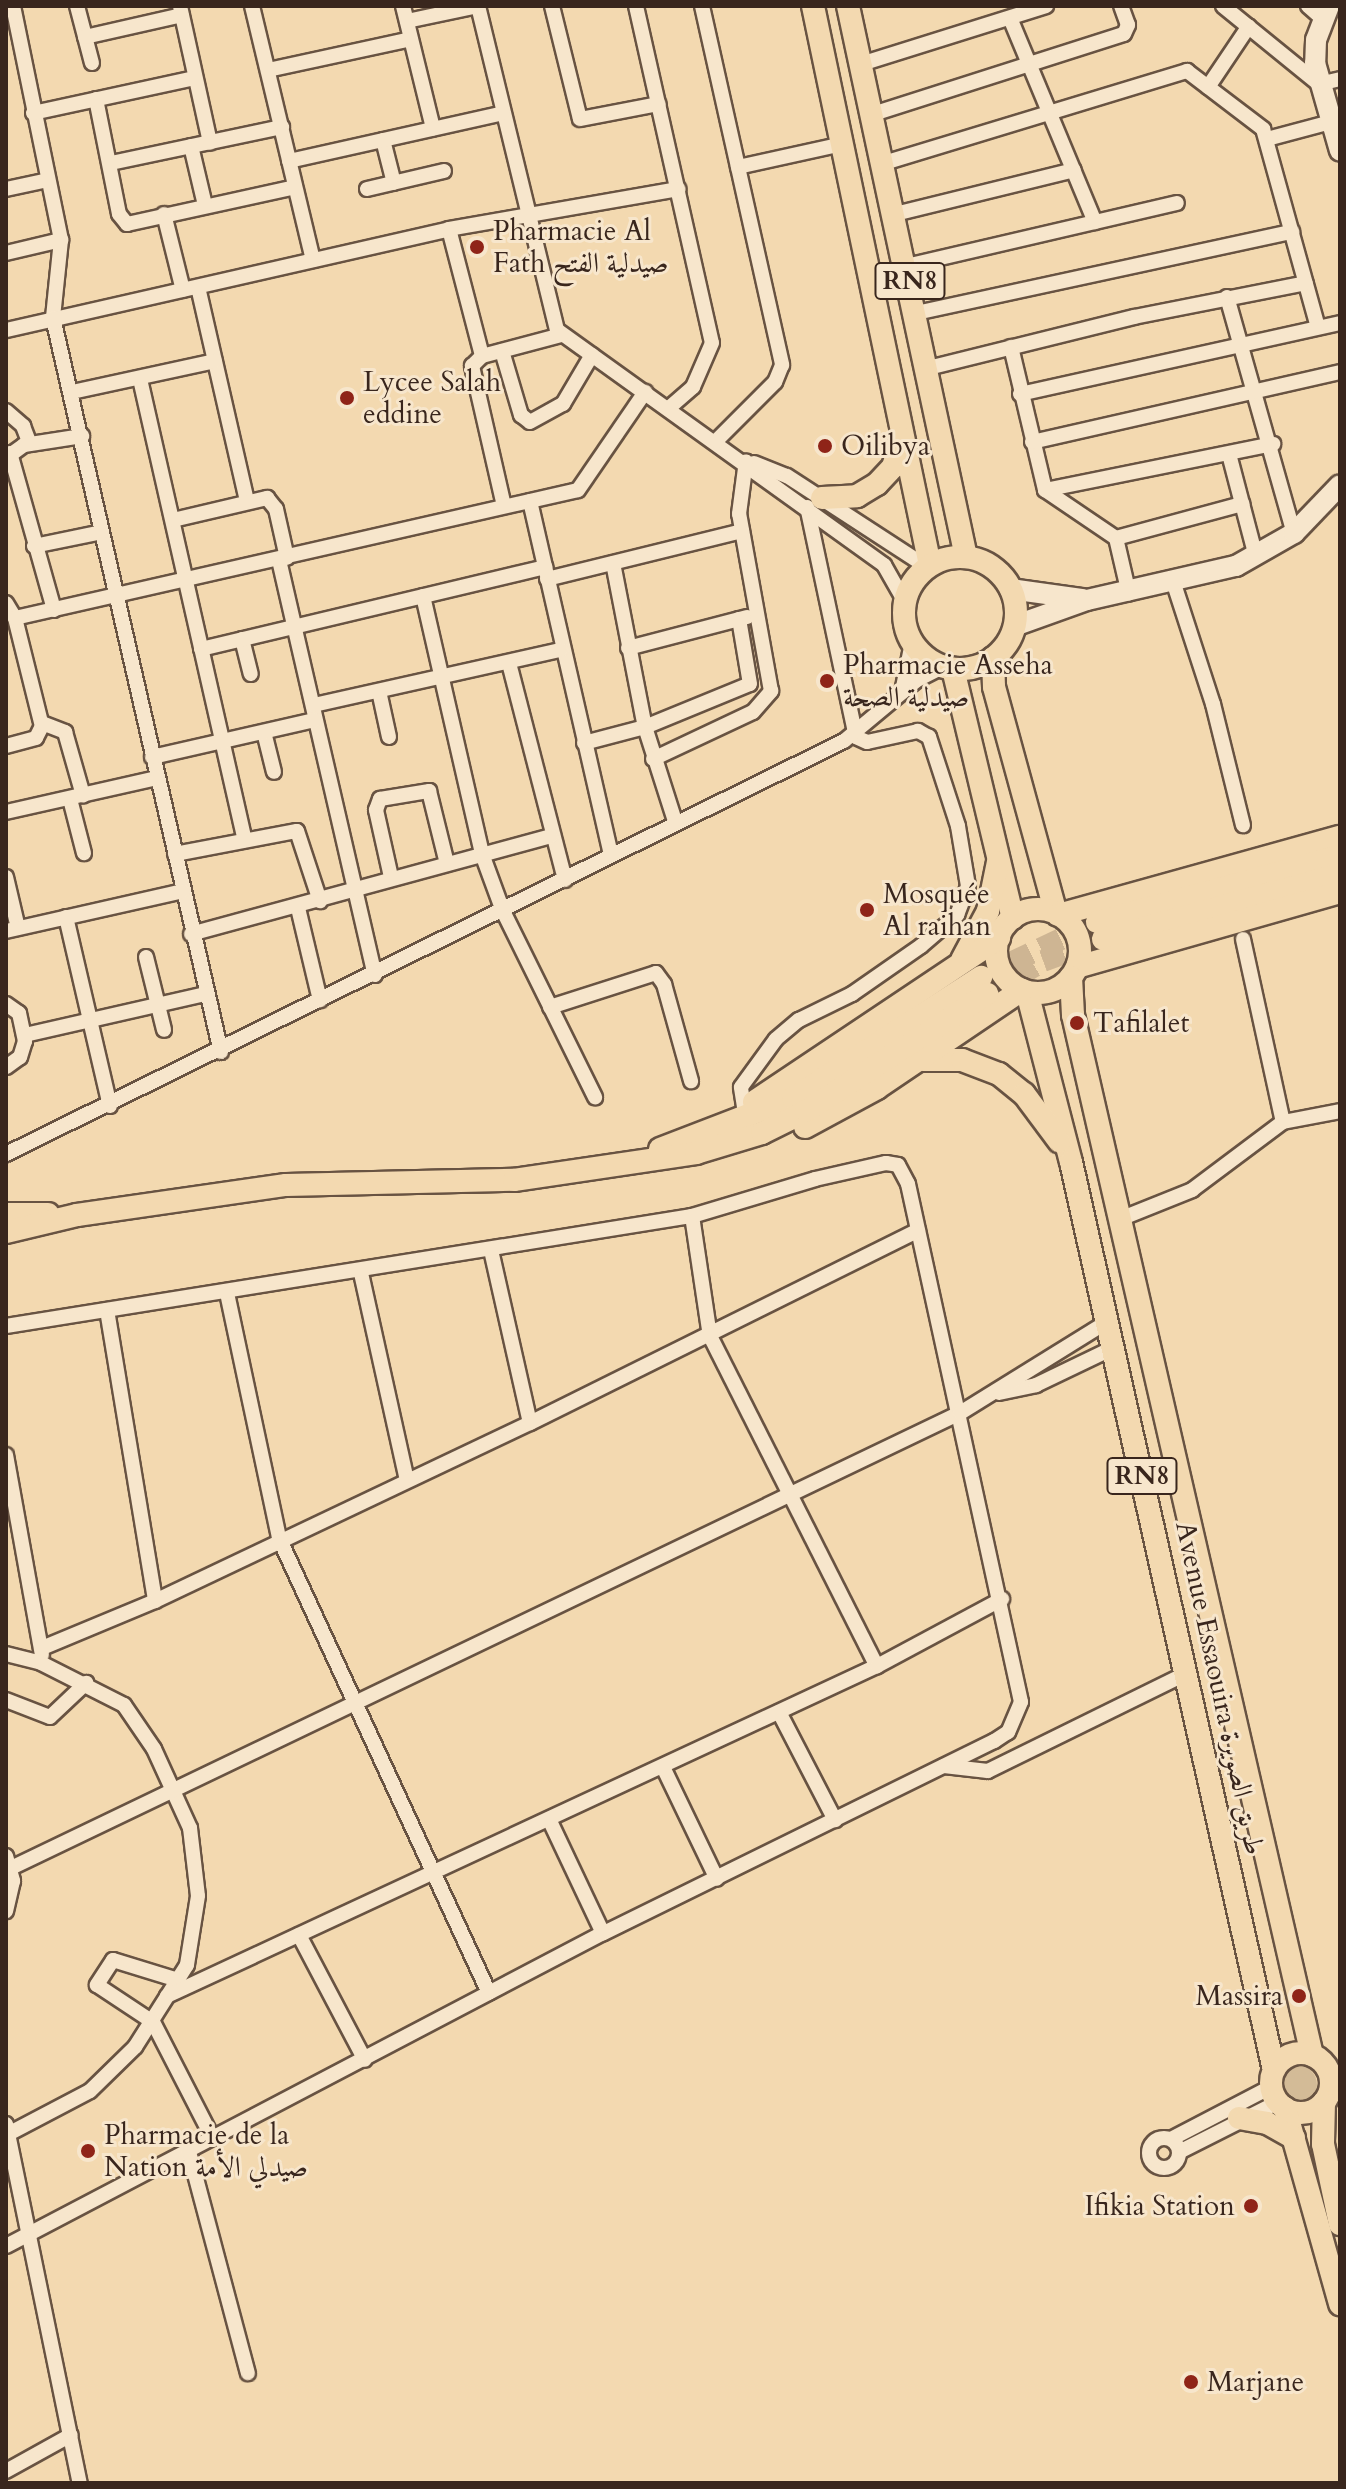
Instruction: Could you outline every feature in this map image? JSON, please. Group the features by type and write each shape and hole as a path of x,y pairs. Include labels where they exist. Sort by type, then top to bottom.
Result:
{"main road":[{"name":"RN8","path":"813,6 929,566"},
{"name":"RN8","path":"848,6 928,368 966,557"},
{"path":"814,503 857,496 877,484 898,456 903,433"},
{"path":"1013,918 998,845 948,668 912,643 905,624 905,602 913,582 929,566 966,557 992,567 1010,589 1014,626 993,658 994,687 1057,914 1079,942 1074,972"},
{"path":"948,668 993,658"},
{"path":"714,1140 744,1107 955,970 999,938 1013,918 1033,910 1057,914 1173,879 1340,837"},
{"path":"955,970 988,911 998,845"},
{"path":"1340,856 1100,931 1340,874"},
{"path":"714,1140 755,1147 802,1129 922,1060 1025,991 1051,992 1074,972 1340,892"},
{"path":"999,938 999,964 1025,991"},
{"name":"Avenue Essaouira طريق الصويرة","path":"1074,972 1073,1015 1312,2055"},
{"path":"6,1232 77,1215 317,1182 514,1180 618,1164 714,1140 806,1111 984,986"},
{"name":"Avenue Essaouira طريق الصويرة","path":"1025,991 1071,1162 1187,1673 1277,2092 1294,2138 1340,2304"},
{"path":"922,1060 962,1060 1010,1081 1043,1117 1071,1162"},
{"path":"6,1214 77,1215"},
{"path":"1312,2055 1293,2054 1277,2092 1301,2113 1324,2102"},
{"name":"RN8","path":"1312,2055 1329,2071 1331,2087 1324,2102 1323,2144 1336,2189 1340,2224"},
{"path":"1239,2118 1267,2123 1294,2138"}],"street":[{"path":"13,6 11,41 33,113 61,240 53,318 82,436 191,934 221,1052"},
{"path":"77,6 92,63"},
{"path":"252,6 313,260"},
{"path":"403,6 433,128"},
{"path":"407,21 478,6 553,324 561,335 746,461 777,471 884,565 905,602"},
{"path":"552,6 580,119 659,104"},
{"path":"636,6 712,348 693,387 669,408"},
{"path":"702,6 782,365 775,382 716,441"},
{"path":"997,6 1030,65 1095,222"},
{"path":"861,64 1046,6"},
{"path":"873,114 1124,34 1128,25 1121,6"},
{"path":"1223,6 1319,84"},
{"path":"85,37 181,10 210,143"},
{"path":"1320,10 1315,52 1319,84 1340,151"},
{"path":"1208,87 1249,26"},
{"path":"268,70 411,39"},
{"path":"884,163 1180,70 1257,122 1267,139 1318,327"},
{"path":"33,113 195,78"},
{"path":"1319,84 1340,79"},
{"path":"96,99 124,222 295,187"},
{"path":"289,161 503,113"},
{"path":"1267,139 1331,122"},
{"path":"111,163 282,127"},
{"path":"383,140 394,183"},
{"path":"738,167 843,144"},
{"path":"191,146 205,205"},
{"path":"895,214 1074,170"},
{"path":"367,189 444,171"},
{"path":"6,189 48,180"},
{"path":"6,330 449,229 527,218 679,189"},
{"path":"906,266 1177,203"},
{"path":"164,214 215,361 247,501"},
{"path":"449,229 482,356"},
{"path":"916,313 1292,232"},
{"path":"6,253 61,240"},
{"path":"928,368 1227,297 1306,283"},
{"path":"1227,297 1239,347 1273,444 1294,533"},
{"path":"1020,394 1340,323"},
{"path":"504,506 473,375 474,362 482,356 561,335"},
{"path":"1011,347 1045,490 1116,538 1129,594"},
{"path":"502,351 521,415 530,422 563,404 592,355"},
{"path":"72,392 215,361"},
{"path":"1032,442 1340,372"},
{"path":"140,379 219,742 245,840"},
{"path":"6,637 16,620 54,610 185,582 584,486 645,392"},
{"path":"6,411 23,426 30,444"},
{"path":"54,610 8,456 30,444 82,436"},
{"path":"1045,490 1273,444"},
{"path":"1229,454 1256,557"},
{"path":"653,759 766,702 772,682 742,531 746,461"},
{"path":"1014,626 1087,600 1174,584 1256,557 1294,533 1340,485"},
{"path":"173,520 247,501 267,498 273,503 295,626 353,893 375,975"},
{"path":"530,501 561,650 611,855"},
{"path":"814,503 929,566"},
{"path":"744,1107 741,1087 787,1028 900,963 950,922 966,896 968,867 929,737 914,731 863,742 856,734 814,503"},
{"path":"1116,538 1242,504"},
{"path":"201,649 423,596 613,563 742,531"},
{"path":"34,546 102,532"},
{"path":"613,563 645,727 675,821"},
{"path":"1174,584 1213,704 1243,825"},
{"path":"1010,589 1087,600"},
{"path":"423,596 482,854 503,911 595,1097"},
{"path":"6,603 16,620 42,723 36,738 6,746"},
{"path":"628,648 757,614"},
{"path":"584,743 645,727 750,684 739,619"},
{"path":"242,639 251,674"},
{"path":"902,693 912,643"},
{"path":"152,757 264,732 379,691 561,650"},
{"path":"509,663 551,836 565,880"},
{"path":"6,1154 221,1052 565,880 675,821 856,734 902,693 948,668"},
{"path":"379,691 389,737"},
{"path":"42,723 55,724 65,732 84,853"},
{"path":"264,732 274,772"},
{"path":"6,812 157,778"},
{"path":"391,877 376,810 380,799 428,790 447,864"},
{"path":"175,854 288,829 300,833 320,901"},
{"path":"191,934 298,908 353,893 391,877 551,836"},
{"path":"6,877 12,929 183,891"},
{"path":"298,908 320,1000"},
{"path":"66,917 110,1106"},
{"path":"1243,939 1283,1122"},
{"path":"146,957 164,1030"},
{"path":"550,1007 656,973 664,984 691,1081"},
{"path":"25,1035 206,994"},
{"path":"6,1004 19,1013 25,1035 20,1057 6,1067"},
{"path":"1120,1219 1192,1190 1283,1122 1340,1111"},
{"path":"6,1326 361,1273 692,1216 886,1163 898,1165 905,1175 918,1230 1019,1685 1017,1718 1008,1732 603,1933 365,2060 211,2135 6,2246"},
{"path":"692,1216 710,1336 793,1493 877,1666"},
{"path":"42,1656 279,1538 710,1336 918,1230"},
{"path":"491,1250 530,1423"},
{"path":"361,1273 407,1480"},
{"path":"227,1293 279,1538 489,1993"},
{"path":"107,1310 155,1601"},
{"path":"6,1911 12,1895 8,1862 173,1793 960,1413 998,1393 1107,1322"},
{"path":"998,1393 1036,1385 1113,1348"},
{"path":"6,1455 42,1656"},
{"path":"167,1996 877,1666 1002,1599"},
{"path":"6,1654 42,1656 124,1705 154,1749 190,1828 198,1896 196,1930 187,1965 153,2022 90,2091 7,2129 80,2483"},
{"path":"944,1766 988,1771 1187,1673"},
{"path":"6,1700 50,1717 86,1683"},
{"path":"779,1712 835,1820"},
{"path":"663,1767 717,1879"},
{"path":"549,1819 603,1933"},
{"path":"299,1935 365,2060"},
{"path":"178,1980 113,1960 106,1963 99,1988 153,2022 211,2135"},
{"path":"1277,2092 1239,2118 1175,2146 1277,2092"},
{"path":"188,2148 248,2373"},
{"path":"6,2471 71,2435"}],"shaded area":[{"path":"1297,2065 1311,2071 1317,2085 1311,2099 1297,2105 1283,2099 1277,2085 1283,2071"}],"tunnel":[{"path":"981,977 1097,922"},
{"path":"987,994 1043,961 1103,939"}],"place":[{"name":"Pharmacie Al Fath صيدلية الفتح","path":"477,247"},
{"name":"Lycee Salah eddine","path":"347,398"},
{"name":"Oilibya","path":"825,446"},
{"name":"Pharmacie Asseha صيدلية الصحة","path":"827,681"},
{"name":"Mosquée Al raihan","path":"867,910"},
{"name":"Tafilalet","path":"1077,1023"},
{"name":"Massira","path":"1299,1996"},
{"name":"Pharmacie de la Nation صيدلي الأمة","path":"88,2151"},
{"name":"Ifikia Station","path":"1251,2206"},
{"name":"Marjane","path":"1191,2382"}]}
